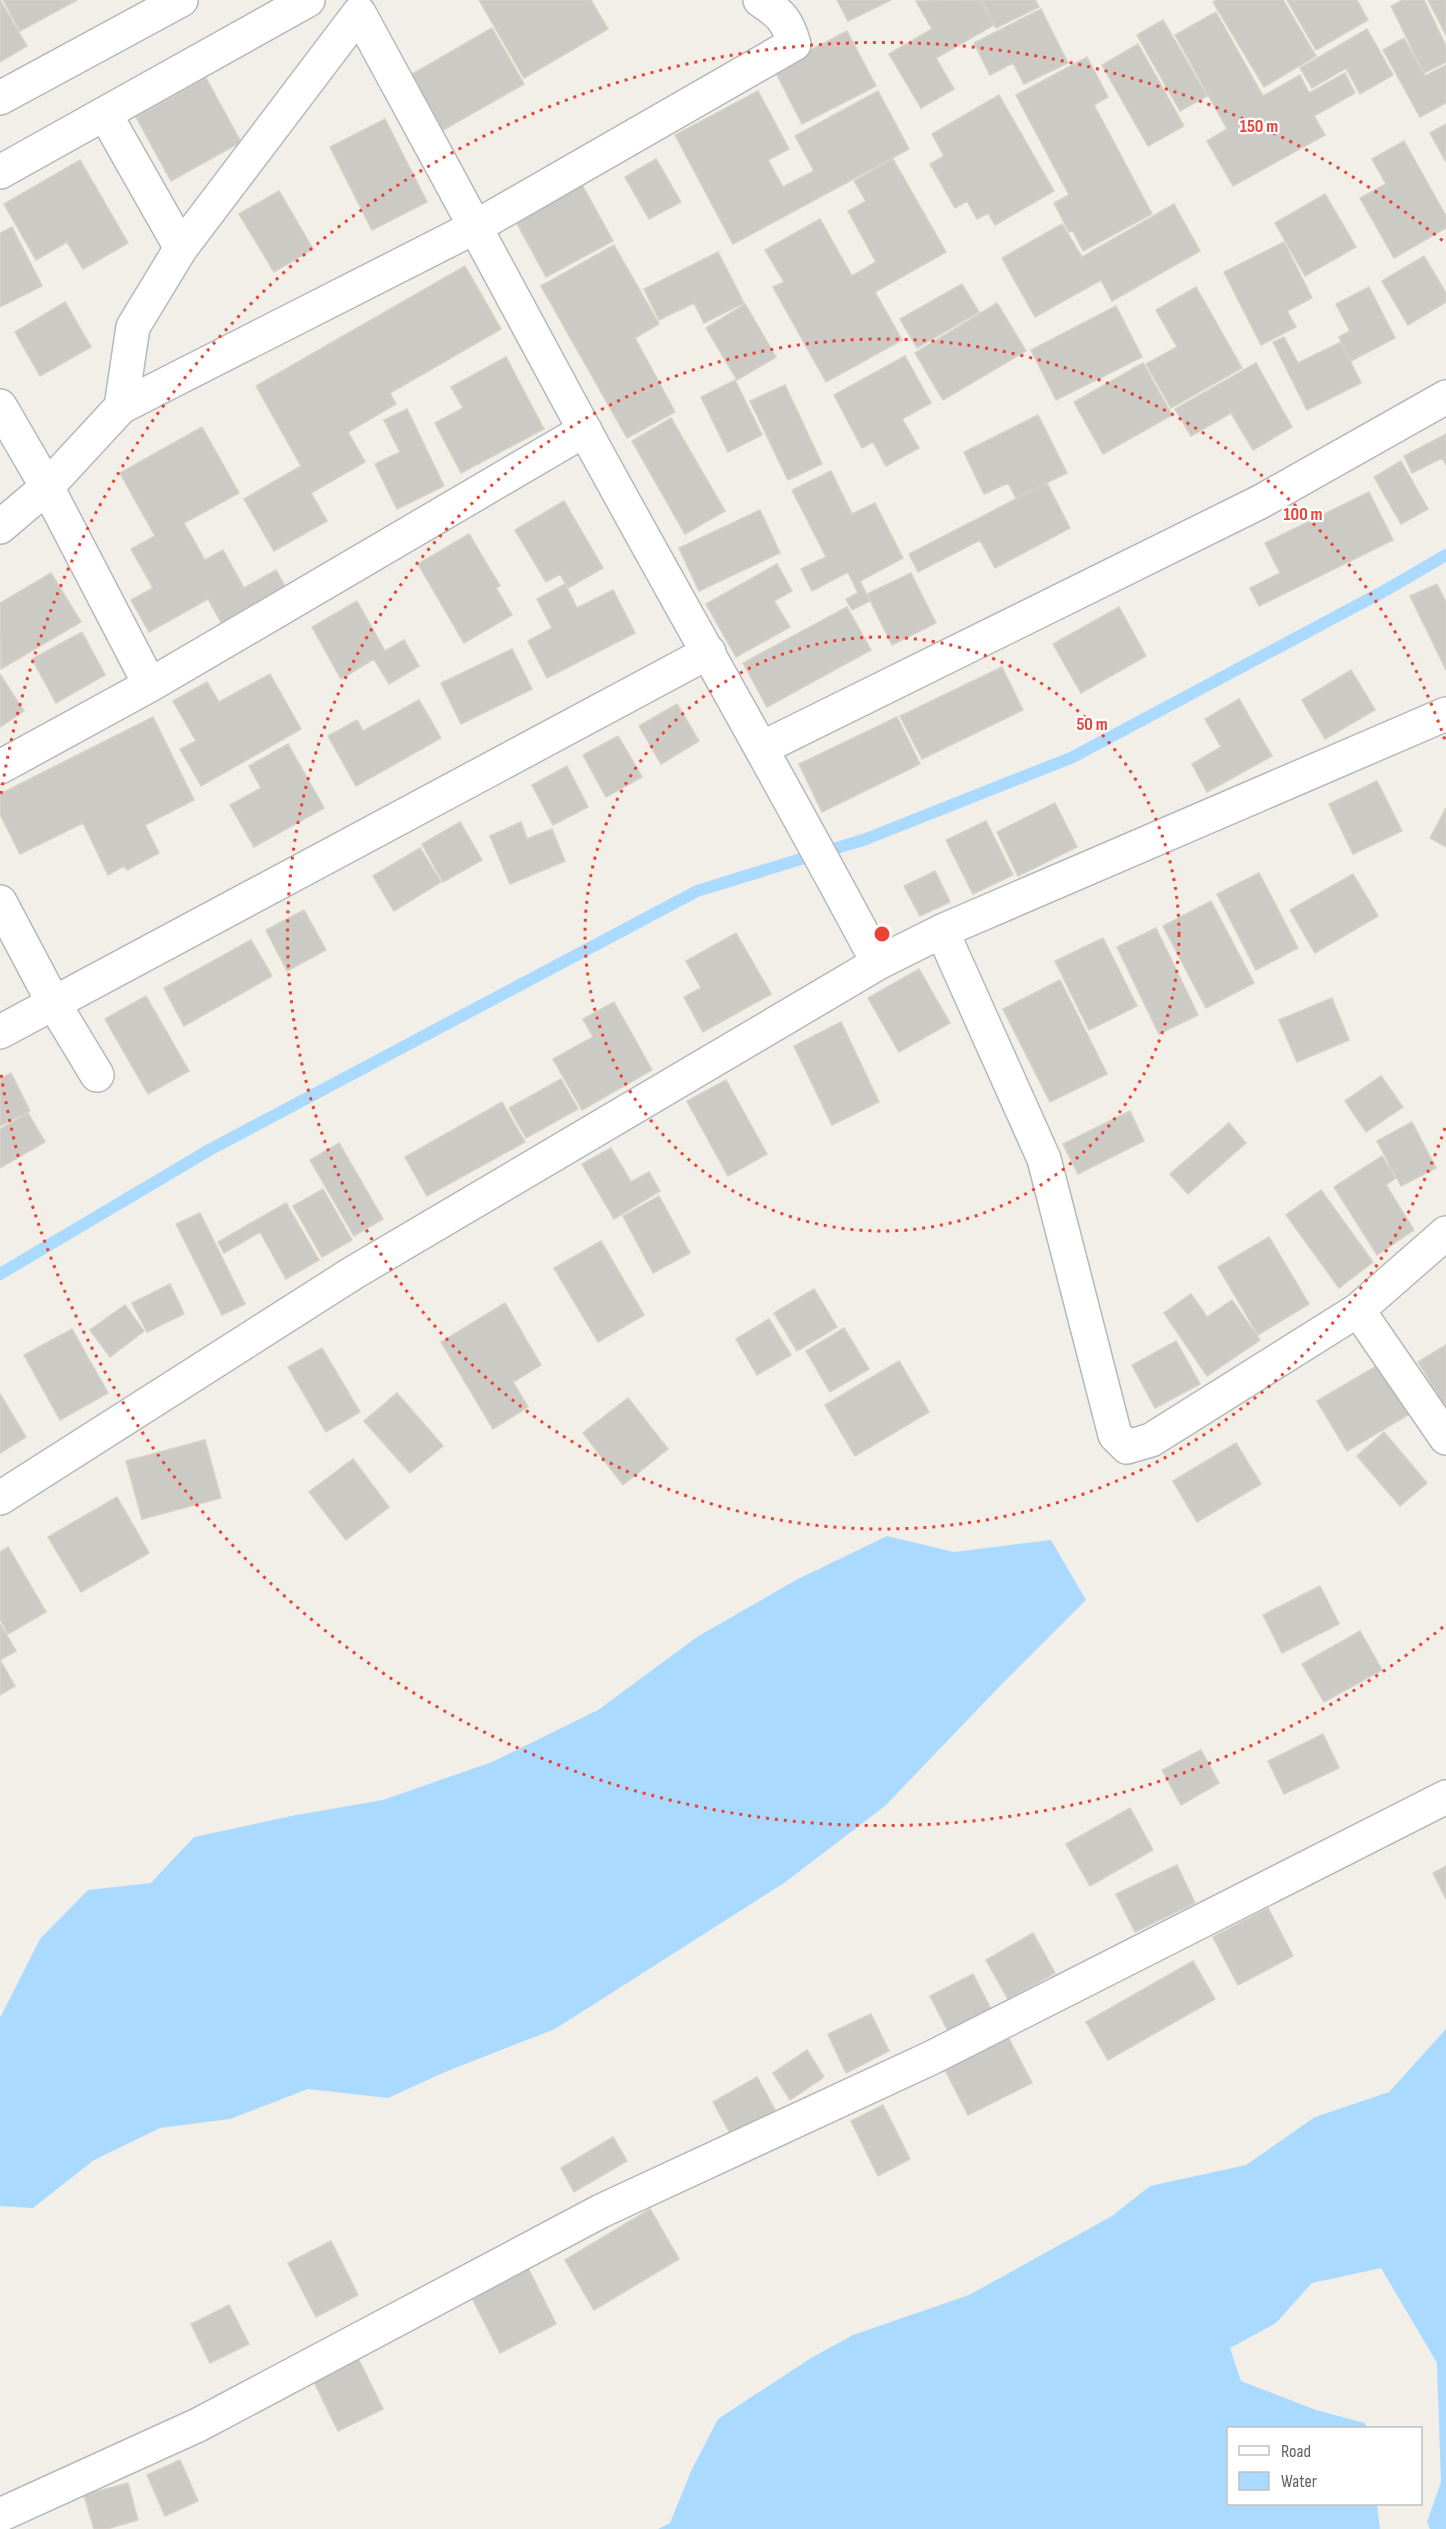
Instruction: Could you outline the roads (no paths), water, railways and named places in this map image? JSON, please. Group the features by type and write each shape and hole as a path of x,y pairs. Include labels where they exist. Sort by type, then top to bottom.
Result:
{"street":[{"path":"0,98 181,0"},
{"path":"0,172 308,0"},
{"path":"0,527 46,487 122,406 477,226 794,44 788,24 778,12 760,0"},
{"path":"122,406 133,327 181,248 364,7 585,430 762,748 878,963"},
{"path":"105,114 181,248"},
{"path":"762,748 1260,502 1446,397"},
{"path":"0,406 46,487 150,685"},
{"path":"0,767 150,685 585,430"},
{"path":"0,1032 709,652"},
{"path":"0,1498 353,1273 878,963 942,931 1443,720"},
{"path":"0,902 53,1002 97,1075"},
{"path":"942,931 1044,1159 1115,1435 1127,1447 1150,1440 1358,1310 1446,1233"},
{"path":"1358,1310 1446,1438"},
{"path":"0,2515 198,2425 601,2211 931,2058 1446,1797"}],"water":[{"path":"887,1536 954,1552 1051,1540 1086,1600 885,1806 784,1883 555,2029 445,2072 388,2098 308,2089 230,2119 160,2128 94,2160 33,2208 0,2206 0,2018 40,1939 88,1890 151,1883 194,1837 296,1815 383,1800 492,1762 598,1710 697,1637 796,1580"},
{"path":"1446,2029 1446,2529 1430,2529 1427,2522 1441,2482 1437,2363 1381,2268 1312,2283 1276,2323 1230,2348 1241,2381 1316,2410 1365,2423 1367,2427 1227,2427 1227,2505 1377,2505 1380,2529 658,2529 670,2523 692,2469 718,2419 811,2358 853,2335 969,2295 1112,2216 1150,2186 1246,2165 1315,2117 1389,2092"}],"waterway":[{"path":"0,1274 211,1149 697,891 866,839 1073,757 1386,590 1446,555"}]}
